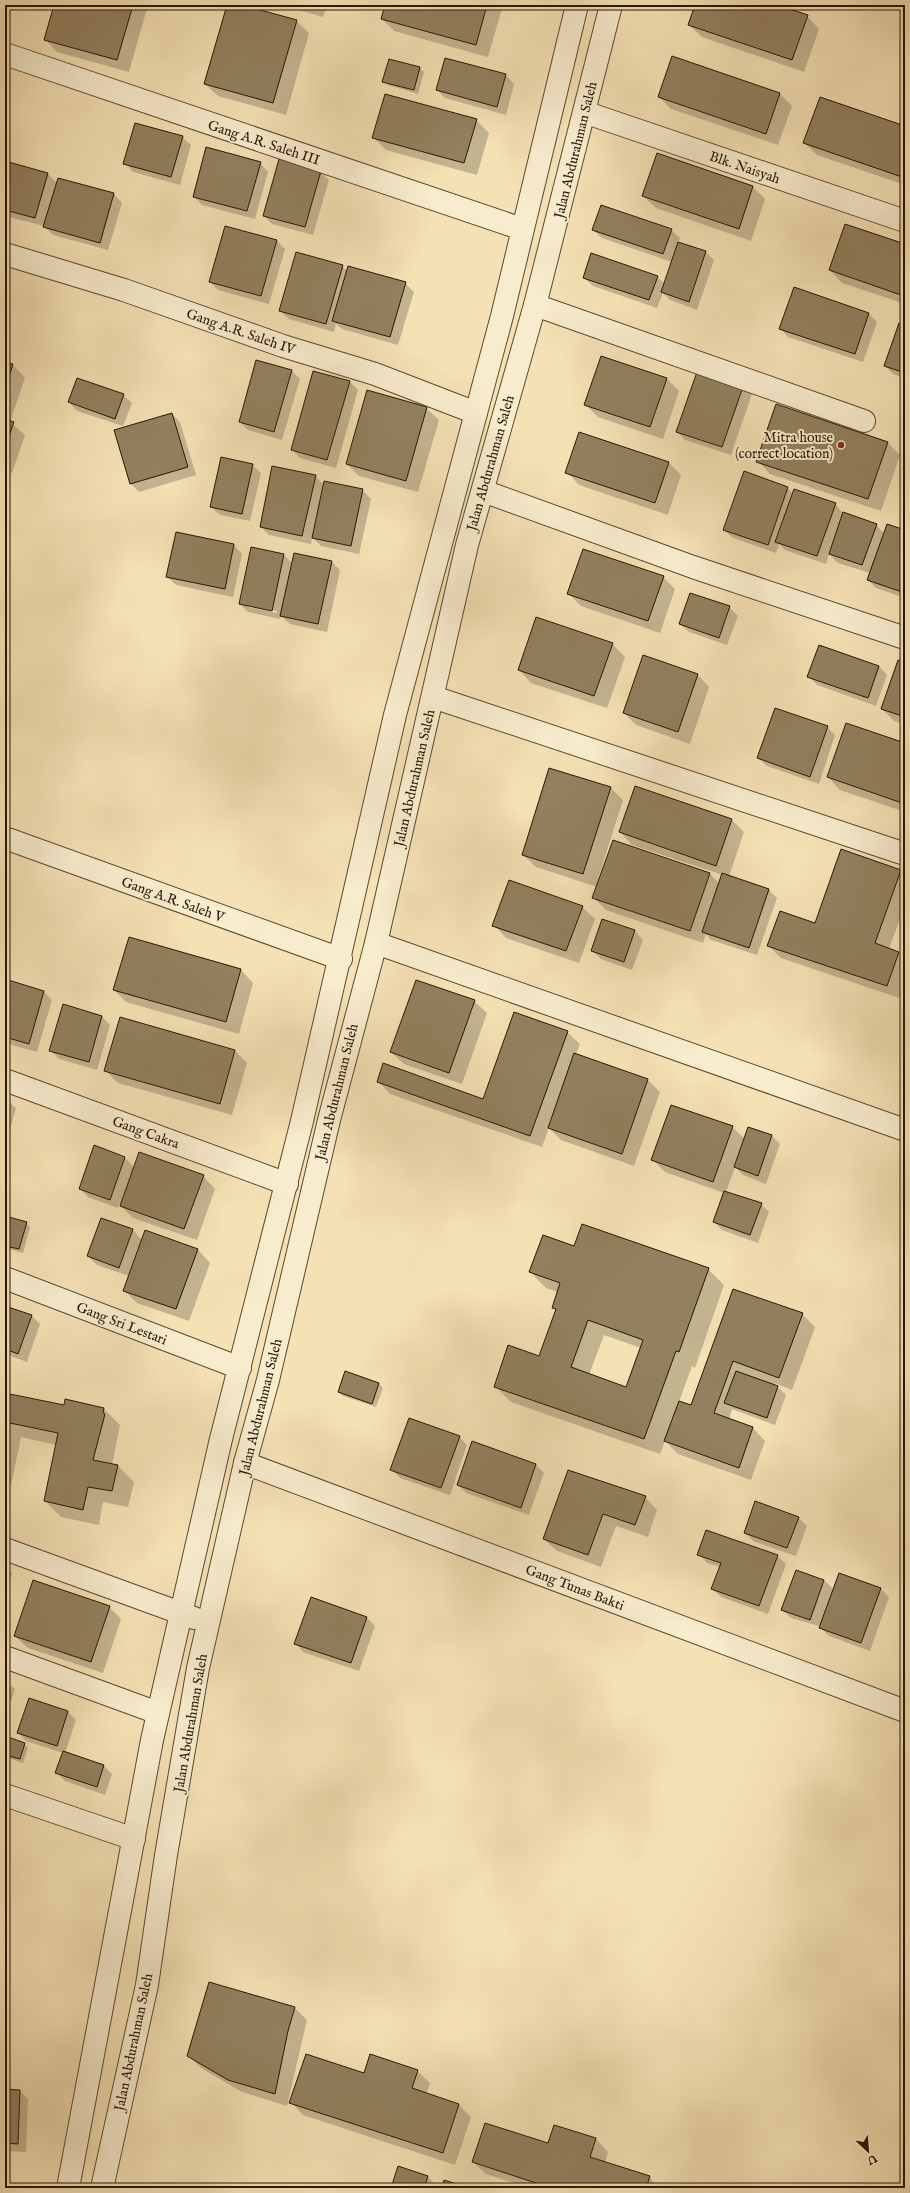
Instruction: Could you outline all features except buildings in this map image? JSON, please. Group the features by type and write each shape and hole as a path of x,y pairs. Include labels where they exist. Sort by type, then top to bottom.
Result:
{"street":[{"name":"Jalan Abdurahman Saleh","path":"68,2188 158,1713 181,1614 240,1368 287,1184 395,715 444,538 577,5"},
{"name":"Jalan Abdurahman Saleh","path":"102,2188 147,1985 166,1855 197,1676 245,1463 268,1380 329,1120 376,943 467,545 535,305 611,5"},
{"name":"Gang A.R. Saleh III","path":"5,54 522,229"},
{"name":"Blk. Naisyah","path":"584,112 905,221"},
{"name":"Gang A.R. Saleh IV","path":"5,254 124,290 283,346 375,374 476,413"},
{"path":"535,305 864,421"},
{"path":"483,491 693,567 905,638"},
{"path":"444,538 467,545"},
{"path":"433,697 905,854"},
{"name":"Gang A.R. Saleh V","path":"5,838 340,959"},
{"path":"376,943 905,1130"},
{"name":"Gang Cakra","path":"5,1080 287,1184"},
{"name":"Gang Sri Lestari","path":"5,1278 240,1368"},
{"name":"Gang Tunas Bakti","path":"245,1463 905,1711"},
{"path":"5,1549 181,1614 210,1623"},
{"path":"5,1657 158,1713"},
{"path":"5,1795 134,1839"}],"place":[{"name":"Mitra house (correct location)","path":"841,445"}]}
